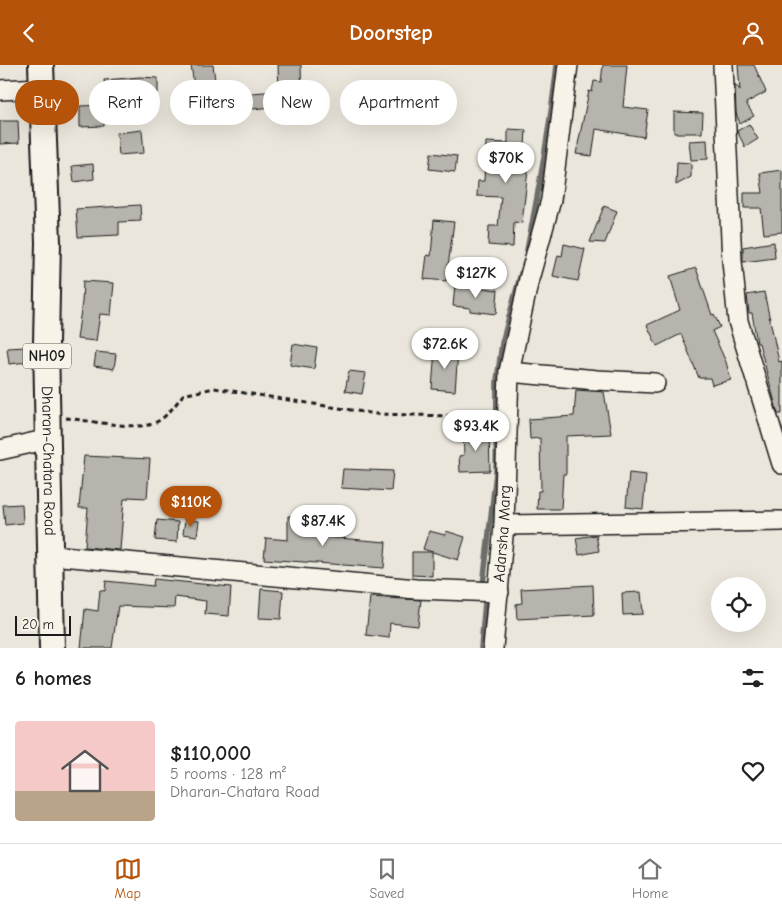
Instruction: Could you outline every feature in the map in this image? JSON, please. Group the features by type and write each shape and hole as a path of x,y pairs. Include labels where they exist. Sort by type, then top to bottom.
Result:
{"main road":[{"name":"Dharan-Chatara Road","path":"41,76 48,242 46,343 52,648"}],"street":[{"name":"Adarsha Marg","path":"494,648 504,525 509,371 529,279 551,200 568,65"},
{"path":"723,65 732,261 738,321 782,464"},
{"path":"0,90 41,76"},
{"path":"509,371 597,380 655,383"},
{"path":"0,450 48,427"},
{"path":"504,525 782,521"},
{"path":"51,555 416,589 499,593"}],"path":[{"path":"48,427 152,425 169,414 183,395 214,388 376,415 507,417"}],"building":[{"path":"191,65 213,65 215,80 193,80"},
{"path":"278,65 301,65 301,80 279,80"},
{"path":"603,65 627,65 623,107 648,110 644,137 596,129 592,156 576,154 589,91 592,92 594,81 601,82"},
{"path":"738,65 754,65 766,92 746,103 754,116 740,124 736,113 735,84 740,90"},
{"path":"140,77 158,78 158,80 104,80"},
{"path":"263,92 263,108 253,109 253,93"},
{"path":"80,106 89,106 89,125 104,126 80,127"},
{"path":"674,112 703,113 702,133 674,133"},
{"path":"0,121 15,121 15,125 18,125 19,143 0,144"},
{"path":"749,124 758,139 745,147 737,131"},
{"path":"508,129 526,130 524,161 529,161 522,223 514,222 513,247 488,245 489,226 498,226 501,197 477,196 478,181 484,181 486,142 508,143"},
{"path":"142,130 144,153 119,155 117,133"},
{"path":"707,140 708,159 691,160 689,141"},
{"path":"431,153 457,156 455,172 429,169"},
{"path":"677,162 691,163 691,177 676,185"},
{"path":"93,164 94,179 74,182 72,166"},
{"path":"782,170 782,232 764,234 761,208 744,208 744,193 763,193 760,173"},
{"path":"140,205 141,221 119,222 119,235 78,237 76,209"},
{"path":"604,206 617,211 605,243 590,242"},
{"path":"434,220 454,222 446,281 424,279 427,255 431,256"},
{"path":"774,242 775,258 743,262 743,247"},
{"path":"564,244 585,249 578,281 553,276 558,255 562,256"},
{"path":"696,268 712,315 714,314 720,327 712,331 726,362 731,380 712,385 710,378 699,378 681,334 657,346 647,325 680,310 670,276"},
{"path":"83,281 114,283 111,315 100,314 96,341 77,339"},
{"path":"455,284 498,290 496,314 470,311 470,308 453,306"},
{"path":"764,292 779,362 782,361 782,414 778,414 759,343 757,343 752,313 749,313 747,295"},
{"path":"293,344 317,348 314,369 290,365"},
{"path":"27,347 28,362 9,364 7,348"},
{"path":"435,349 458,352 455,391 432,389"},
{"path":"96,352 116,354 114,369 94,366"},
{"path":"349,371 366,373 362,394 345,391"},
{"path":"576,390 604,392 611,434 566,436 566,474 563,474 561,509 537,509 538,491 541,491 540,438 530,439 529,419 574,416"},
{"path":"489,429 490,471 460,472 459,456 464,455 463,431"},
{"path":"84,456 150,459 147,498 128,497 128,499 124,499 120,550 85,547 88,508 79,508"},
{"path":"343,469 393,471 391,491 341,488"},
{"path":"629,473 646,475 643,509 626,507"},
{"path":"22,504 23,523 5,525 3,505"},
{"path":"288,516 316,517 314,536 386,542 384,568 264,559 266,538 288,540"},
{"path":"157,520 178,522 177,542 155,540"},
{"path":"185,520 199,521 197,536 183,534"},
{"path":"429,531 445,535 446,531 465,537 458,560 423,549"},
{"path":"596,535 599,551 579,555 576,538"},
{"path":"412,552 432,552 432,576 412,575"},
{"path":"154,579 231,587 229,616 205,614 206,601 175,597 174,608 118,606 112,648 81,648 85,609 98,611 100,590 105,591 106,581 153,586"},
{"path":"593,585 594,615 517,619 516,604 522,603 521,589"},
{"path":"261,589 283,591 281,619 259,618"},
{"path":"641,592 643,614 623,615 622,593"},
{"path":"370,597 421,600 418,626 390,623 389,638 366,635"}],"waterway":[{"path":"527,250 544,158 557,65"},
{"path":"483,585 496,472 497,380 502,343 521,273"},
{"path":"481,648 485,601"}]}
